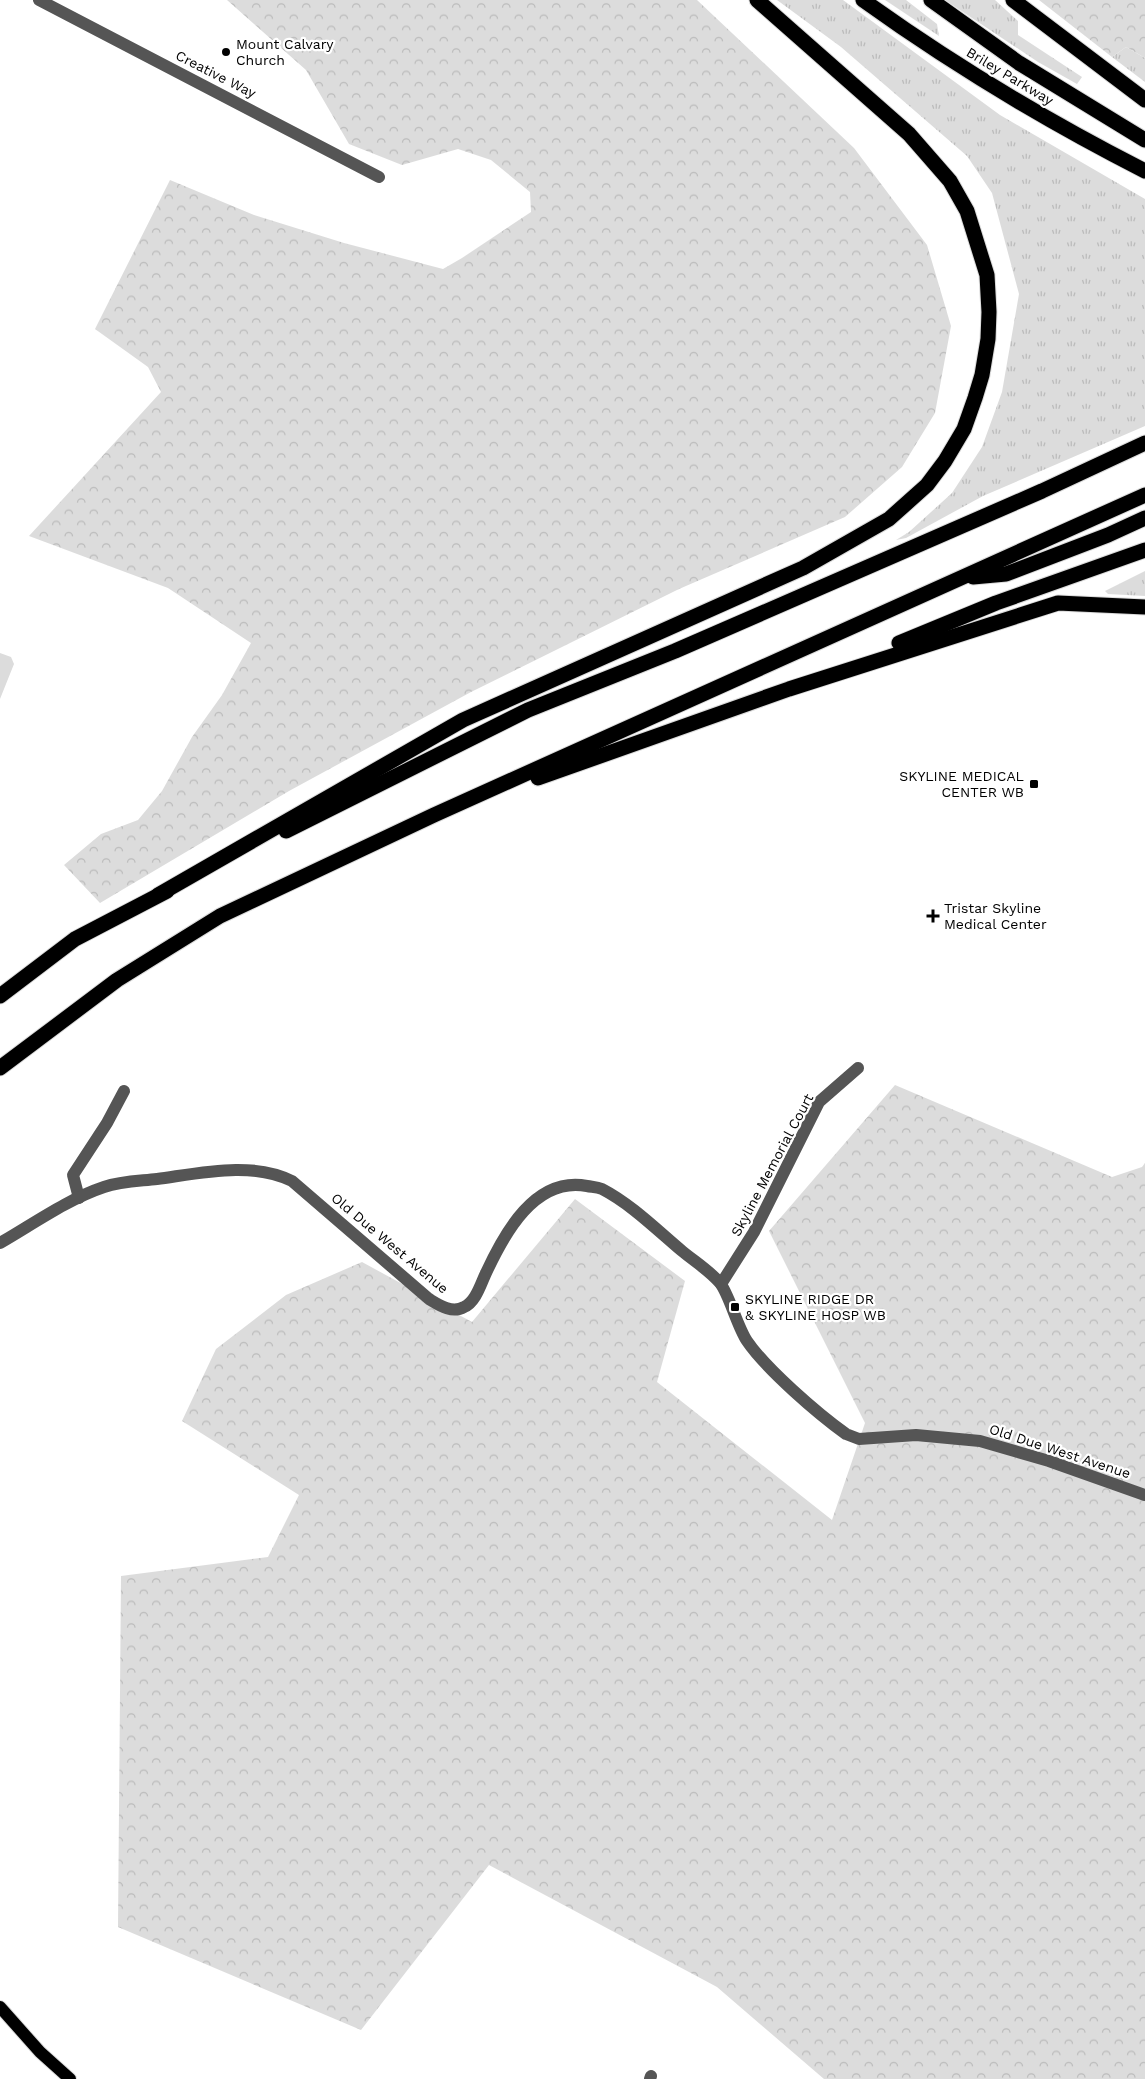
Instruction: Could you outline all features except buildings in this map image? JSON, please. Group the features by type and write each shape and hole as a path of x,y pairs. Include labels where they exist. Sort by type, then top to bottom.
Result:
{"highway":[{"name":"Briley Parkway","path":"862,0 979,78 1099,147 1145,170"},
{"name":"Briley Parkway","path":"931,0 1020,63 1120,126 1145,139"},
{"path":"1013,0 1145,100"},
{"path":"158,895 463,720 674,628 812,564 889,520 928,485 945,461 964,429 975,398 982,375 988,339 987,275 967,210 950,181 909,134 759,2"},
{"path":"1099,147 1115,162 1145,178"},
{"path":"0,996 75,939 158,895 528,710 683,647 1033,495 1145,443"},
{"path":"0,1068 117,980 220,916 434,815 1145,495"},
{"path":"961,578 1006,574 1108,535 1145,518"},
{"path":"789,689 996,603 1139,553"},
{"path":"434,815 789,689 1058,603 1145,607"}],"main road":[{"path":"0,2007 40,2052 70,2079"}],"street":[{"name":"Creative Way","path":"39,0 379,176"},
{"name":"Skyline Memorial Court","path":"721,1284 754,1232 819,1102 858,1068"},
{"path":"79,1198 73,1175 107,1122 124,1091"},
{"name":"Old Due West Avenue","path":"0,1243 79,1198 105,1186 243,1170 278,1174 292,1181 429,1299 440,1306 453,1309 464,1308 474,1298 495,1253 509,1230 532,1204 544,1194 561,1187 581,1184 600,1188 631,1209 721,1284 746,1340 765,1363 846,1434 859,1439 916,1435 980,1441 1049,1461 1145,1494"}],"green space":[{"path":"227,0 697,0 854,148 927,245 951,326 935,413 902,467 845,517 679,589 471,692 289,791 100,903 64,865 101,834 138,820 162,791 192,737 222,695 251,643 168,588 29,536 161,392 148,367 95,329 170,180 254,215 344,243 443,269 531,212 530,192 491,160 458,149 402,165 349,144 306,70"},
{"path":"777,0 843,0 1000,115 1145,199 1145,426 983,496 906,538 896,540 909,532 952,493 982,447 1002,392 1019,294 992,193 967,156 841,47"},
{"path":"885,0 906,0 937,24 939,36"},
{"path":"945,0 995,0 1018,21 1018,35 1082,77 1077,84 1038,62"},
{"path":"1039,0 1145,0 1145,58 1126,47 1112,57"},
{"path":"1126,47 1145,58 1145,82 1112,57"},
{"path":"1145,571 1145,596 1108,594 1105,591"},
{"path":"0,653 11,657 14,664 0,699"},
{"path":"895,1085 1112,1177 1142,1167 1145,1163 1145,2079 824,2079 717,1987 489,1865 361,2030 118,1927 121,1576 268,1557 299,1495 182,1421 216,1349 286,1295 362,1262 472,1322 575,1199 685,1281 657,1382 832,1520 865,1423 769,1231"}],"place":[{"name":"Mount Calvary Church","path":"226,52"},
{"name":"SKYLINE MEDICAL CENTER WB","path":"1034,784"},
{"name":"Tristar Skyline Medical Center","path":"933,916"},
{"name":"SKYLINE RIDGE DR & SKYLINE HOSP WB","path":"735,1307"}]}
